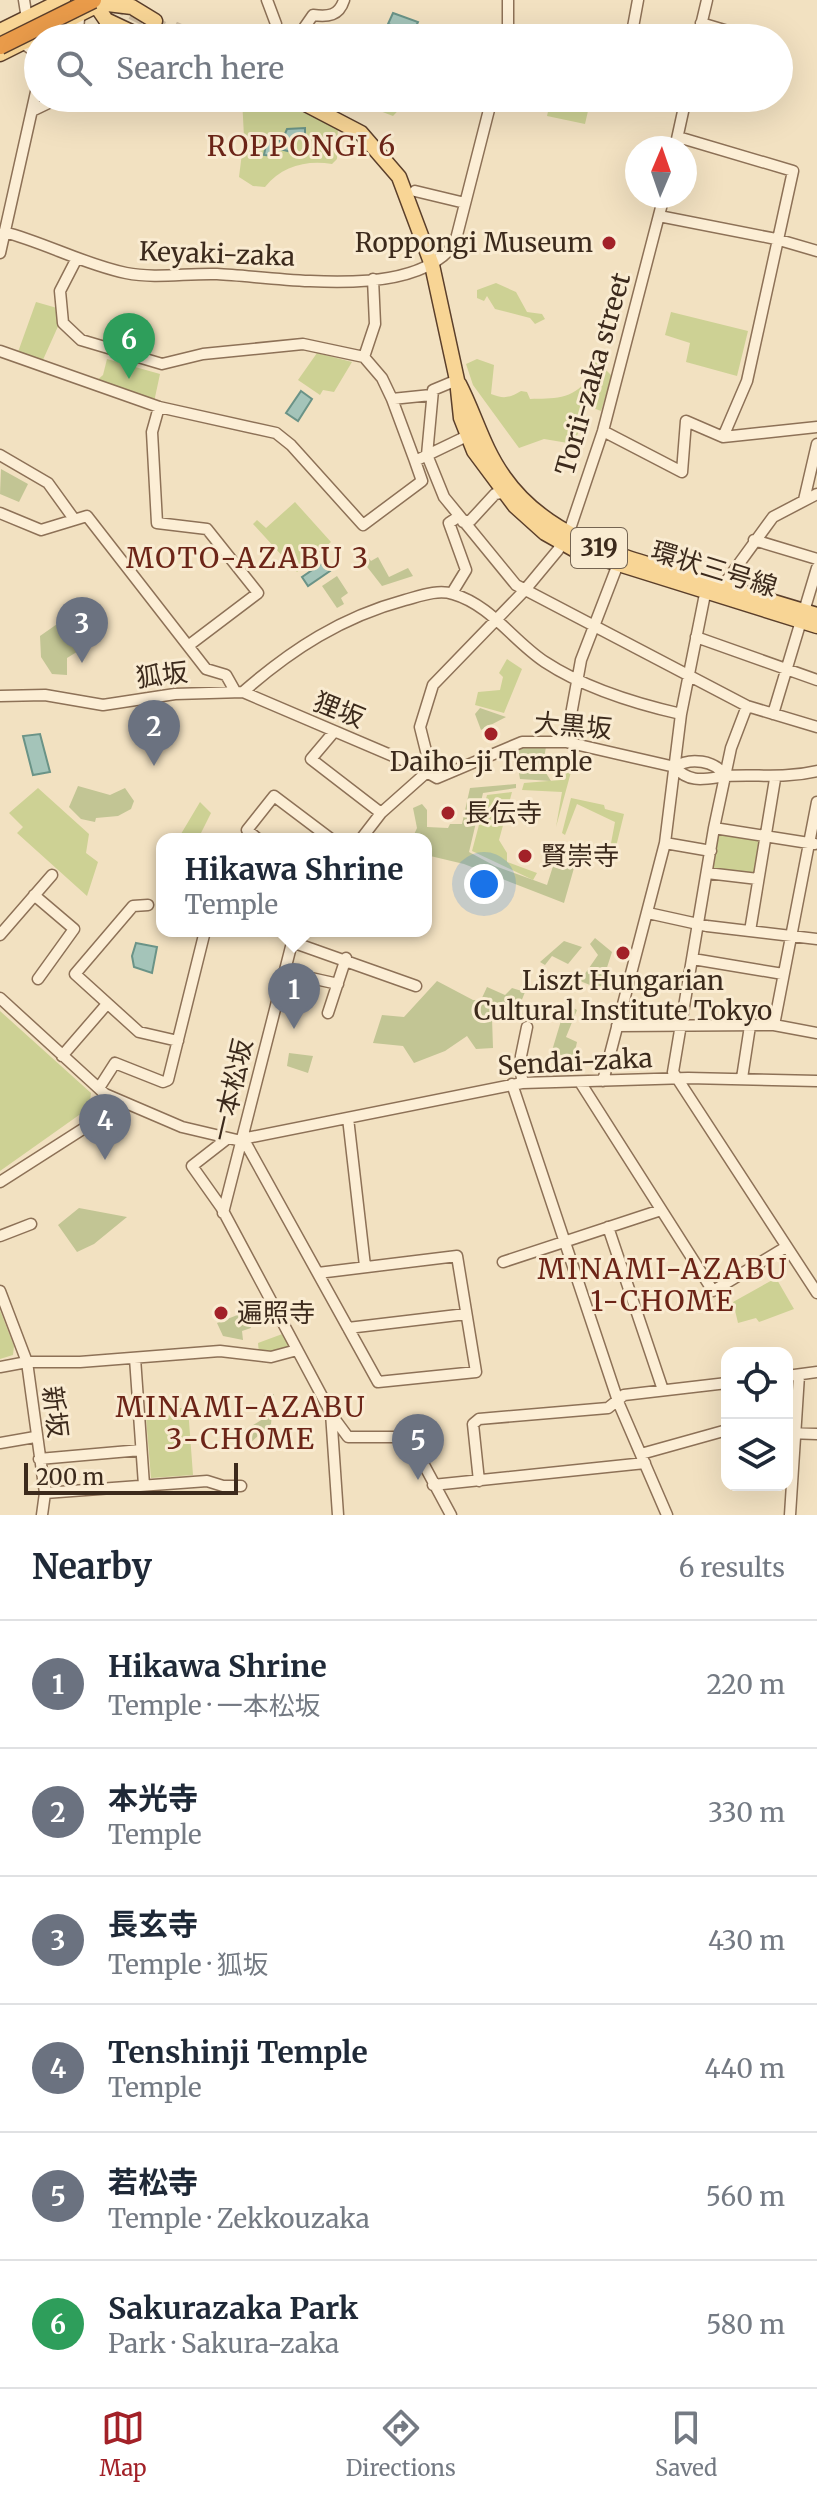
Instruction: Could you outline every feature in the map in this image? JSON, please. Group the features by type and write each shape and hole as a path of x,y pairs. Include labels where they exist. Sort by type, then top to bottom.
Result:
{"highway":[{"path":"41,24 85,3"},
{"path":"0,44 24,32"}],"main road":[{"path":"85,3 116,24"},
{"path":"54,24 85,3"},
{"path":"0,31 27,19 85,3 133,6 154,22"},
{"path":"0,54 24,44"},
{"name":"環状三号線","path":"330,112 361,133 384,156 407,194 421,242 426,246 432,265 467,436 502,493 565,538 618,564 707,593 807,616"},
{"name":"環状三号線","path":"335,112 371,131 390,150 415,191 429,240 426,246"},
{"name":"環状三号線","path":"457,380 479,432 504,478 565,538 807,616 817,626"}],"street":[{"path":"24,0 27,19"},
{"path":"267,0 276,24"},
{"path":"307,24 313,15 328,17 340,10 344,0"},
{"path":"508,0 508,24"},
{"path":"634,24 638,0"},
{"path":"704,24 701,23 707,0"},
{"path":"80,24 85,3 121,24"},
{"path":"0,253 32,112"},
{"path":"432,265 445,257 455,243 488,112"},
{"path":"677,136 683,112"},
{"path":"697,147 793,171 743,398 723,437"},
{"path":"415,191 465,203"},
{"name":"Torii-zaka street","path":"426,773 429,763 420,727 433,685 524,591 565,538 603,431 661,208"},
{"path":"659,216 776,239 817,251"},
{"name":"Keyaki-zaka","path":"4,232 103,268 152,276 212,274 277,279 373,279 420,272 432,265"},
{"path":"0,351 159,407 276,433 291,445 363,525 422,481 392,399 382,378 364,357 303,344 203,354 162,364 117,353 81,340 63,323 60,291 77,258"},
{"path":"364,357 375,324 373,279"},
{"path":"457,380 441,384 431,395 427,455 444,497 460,520 524,591 747,706 817,727"},
{"path":"392,399 431,395"},
{"path":"159,407 152,432 157,523 207,529 258,593 188,646"},
{"path":"603,431 682,472 686,421 723,437 817,427"},
{"path":"415,461 467,436"},
{"path":"804,500 817,444"},
{"path":"0,455 48,483 74,519 41,530 0,513"},
{"path":"452,593 466,570 449,523 471,520 495,494 502,493"},
{"path":"603,1081 665,843 681,714 707,593 722,587 773,517 817,494"},
{"name":"狸坂","path":"74,519 87,516 206,669 226,675 239,691 414,765 426,773"},
{"path":"754,540 817,559"},
{"path":"566,742 577,678 618,564"},
{"path":"773,714 807,616 817,568"},
{"path":"239,691 283,657 353,617 423,595 452,593 497,620 545,662 577,678 681,714"},
{"path":"696,637 817,680"},
{"name":"狐坂","path":"0,696 45,695 103,705 239,691"},
{"path":"747,706 731,748 714,828 673,1072 817,1293"},
{"path":"333,733 311,759 381,813"},
{"name":"大黒坂","path":"416,782 437,778 522,742 566,742 675,767"},
{"path":"675,767 683,762 706,763 720,769 725,776"},
{"path":"675,767 682,775 715,780 725,776 775,779 817,771"},
{"path":"366,833 381,813 426,773 437,778"},
{"path":"750,931 775,779"},
{"path":"251,833 247,830 274,796 323,833"},
{"path":"774,1025 791,935 814,844 817,802"},
{"path":"714,828 814,844"},
{"path":"665,843 711,851"},
{"path":"707,873 758,879"},
{"path":"0,935 52,875"},
{"path":"34,895 74,929 38,979"},
{"path":"148,905 133,906 75,974 139,1032 178,1041"},
{"path":"648,913 699,924 817,939"},
{"path":"99,1088 115,1063 163,1082 168,1080 204,937"},
{"path":"294,937 416,986"},
{"name":"一本松坂","path":"223,1213 294,937"},
{"path":"328,1013 346,958"},
{"path":"693,959 783,974"},
{"path":"284,972 338,984"},
{"name":"Sendai-zaka","path":"0,998 112,1098 168,1122 244,1140 517,1084 742,1078 817,1081"},
{"path":"62,1056 107,1004"},
{"path":"617,1026 774,1025 817,1033"},
{"path":"742,1078 750,1026"},
{"path":"527,1027 517,1084 564,1242 617,1398 668,1515"},
{"path":"580,1082 713,1291 786,1247"},
{"path":"0,1182 86,1127 112,1098"},
{"path":"348,1118 365,1266"},
{"path":"228,1138 192,1166 223,1213 331,1413 338,1433 338,1515"},
{"path":"244,1140 378,1382 476,1372 457,1256 318,1273"},
{"path":"503,1262 661,1210"},
{"path":"0,1236 31,1224"},
{"path":"608,1227 663,1390"},
{"name":"新坂","path":"0,1291 27,1362 45,1493 42,1515"},
{"path":"348,1328 466,1314"},
{"path":"0,1367 27,1362 225,1352 271,1357 297,1350"},
{"path":"135,1358 144,1485"},
{"path":"793,1376 817,1372"},
{"path":"793,1419 799,1375"},
{"path":"479,1481 473,1424 479,1419 608,1408 617,1398 721,1384"},
{"path":"433,1485 643,1459 721,1432"},
{"path":"338,1433 348,1437 409,1437 451,1515"},
{"path":"793,1433 817,1434"},
{"path":"0,1443 35,1437"},
{"path":"39,1459 141,1450"},
{"path":"45,1493 207,1481 223,1486 241,1486"},
{"path":"790,1491 790,1515"}],"green space":[{"path":"243,112 302,112 338,126 337,159 332,164 295,166 279,174 265,187 253,186 239,177 244,137"},
{"path":"548,112 588,112 585,124 547,116"},
{"path":"496,283 516,292 527,312 542,314 545,319 535,324 530,318 495,309 487,296 484,301 477,298 477,290"},
{"path":"36,302 57,308 60,322 42,362 18,352"},
{"path":"671,312 748,331 737,376 686,362 690,343 665,335"},
{"path":"317,353 352,362 334,392 323,390 320,395 298,380"},
{"path":"107,359 160,374 154,402 94,383 103,375"},
{"path":"477,359 494,365 491,394 503,397 521,391 527,392 530,399 569,394 588,378 596,360 612,376 601,411 588,406 574,444 544,439 519,448 473,385 466,364"},
{"path":"1,469 28,484 19,502 0,494"},
{"path":"295,502 331,542 297,572 253,524 257,520 266,528"},
{"path":"366,555 371,561 378,557 389,577 408,568 413,576 382,586 361,559"},
{"path":"337,576 348,593 341,598 344,604 337,608 322,586"},
{"path":"60,622 80,650 67,658 67,675 52,674 41,657 40,636"},
{"path":"507,659 522,669 504,713 475,705 478,692 500,690 503,677 499,673"},
{"path":"480,708 506,717 481,730 475,714"},
{"path":"528,746 546,747 544,758 539,762 551,781 520,779 515,750"},
{"path":"566,771 571,772 556,827 562,792 522,790 524,783 561,780"},
{"path":"516,784 516,788 483,793 469,852 495,866 547,885 554,863 574,868 564,903 464,864 432,856 432,833 415,833 417,828 413,808 422,804 427,810 427,827 448,828 450,824 462,824 470,788"},
{"path":"78,786 110,795 125,788 134,801 131,809 118,816 96,818 95,822 81,819 69,807"},
{"path":"38,788 89,834 86,853 98,862 87,896 17,833 23,827 9,813"},
{"path":"512,792 499,840 507,853 507,862 537,873 533,880 472,851 487,795"},
{"path":"571,798 604,805 605,809 624,814 614,855 608,859 615,822 577,804 565,835 562,833"},
{"path":"200,802 211,813 201,833 182,833"},
{"path":"716,832 761,837 757,872 753,876 711,868"},
{"path":"595,938 612,952 600,989 580,981 598,955 590,944"},
{"path":"564,941 582,947 568,964 552,956 545,965 540,962"},
{"path":"437,981 473,1000 481,1000 487,987 505,995 512,988 525,992 521,1002 523,1017 492,1018 493,1048 476,1049 467,1036 445,1051 414,1063 403,1046 373,1043 382,1015 404,1017"},
{"path":"566,1004 577,1010 566,1037 577,1042 574,1056 551,1054"},
{"path":"0,1011 91,1093 89,1108 0,1171"},
{"path":"289,1053 313,1056 308,1073 287,1066"},
{"path":"79,1208 127,1217 94,1244 77,1252 58,1225"},
{"path":"776,1278 794,1309 759,1322 756,1318 738,1323 733,1302"},
{"path":"245,1308 251,1328 242,1331 243,1340 223,1336 217,1323 240,1314 240,1309"},
{"path":"0,1310 14,1346 13,1355 0,1359"},
{"path":"285,1333 293,1349 259,1354 258,1343"},
{"path":"274,1394 271,1424 248,1445 243,1431 263,1419 264,1395"},
{"path":"175,1408 188,1408 193,1475 151,1478 146,1417 175,1415"}],"water":[{"path":"393,13 418,22 417,24 388,24"},
{"path":"305,128 305,136 297,139 288,151 280,149 273,156 264,155 267,140 282,141 287,129"},
{"path":"301,391 312,399 298,421 286,413"},
{"path":"324,562 330,571 308,586 302,577"},
{"path":"40,734 50,772 33,775 23,736"},
{"path":"136,943 157,947 152,973 134,967 132,956"}],"tunnel":[{"path":"113,3 154,24"}],"place":[{"name":"Roppongi Museum","path":"609,243"},
{"name":"Sakurazaka Park","path":"129,379"},
{"name":"長玄寺","path":"82,663"},
{"name":"Daiho-ji Temple","path":"491,734"},
{"name":"本光寺","path":"154,766"},
{"name":"長伝寺","path":"448,813"},
{"name":"賢崇寺","path":"525,856"},
{"name":"Liszt Hungarian Cultural Institute Tokyo","path":"623,953"},
{"name":"Hikawa Shrine","path":"294,1029"},
{"name":"Tenshinji Temple","path":"105,1160"},
{"name":"遍照寺","path":"221,1313"},
{"name":"若松寺","path":"418,1480"}],"district":[{"name":"ROPPONGI 6","path":"302,146"},
{"name":"MOTO-AZABU 3","path":"248,558"},
{"name":"MINAMI-AZABU 1-CHOME","path":"663,1285"},
{"name":"MINAMI-AZABU 3-CHOME","path":"241,1423"}]}
